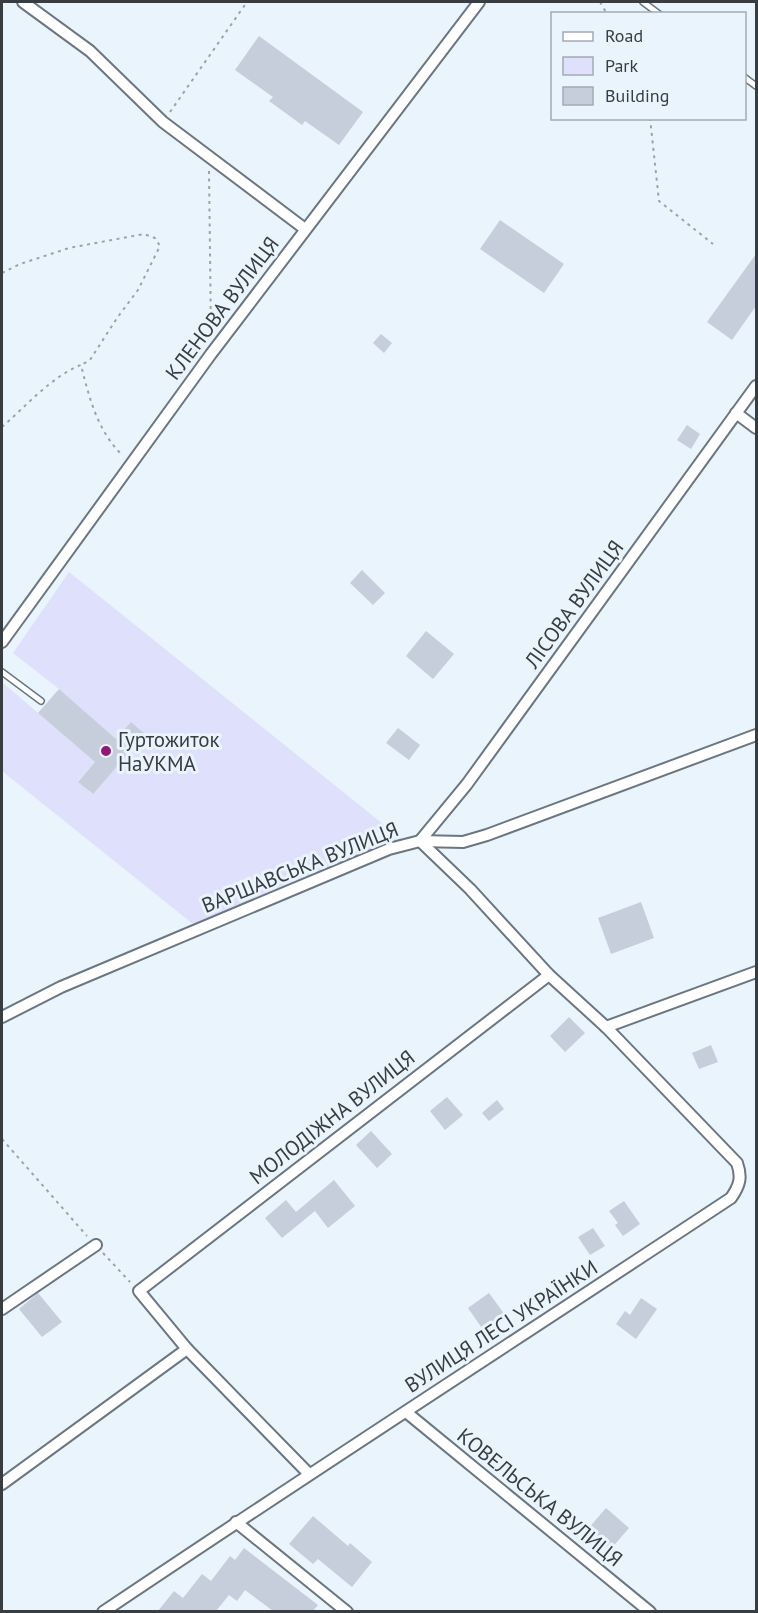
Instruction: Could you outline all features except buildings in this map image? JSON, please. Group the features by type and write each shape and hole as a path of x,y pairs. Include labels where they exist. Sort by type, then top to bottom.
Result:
{"street":[{"path":"23,2 90,51 164,122 305,229"},
{"name":"КЛЕНОВА ВУЛИЦЯ","path":"2,642 211,354 479,2"},
{"name":"ЛІСОВА ВУЛИЦЯ","path":"420,842 467,784 756,386"},
{"path":"736,413 756,428"},
{"name":"ВАРШАВСЬКА ВУЛИЦЯ","path":"2,1017 61,987 379,852 399,845 420,842 452,843 487,835 756,735"},
{"path":"420,842 470,889 549,975 606,1027 756,972"},
{"name":"МОЛОДІЖНА ВУЛИЦЯ","path":"139,1291 549,975"},
{"name":"ВУЛИЦЯ ЛЕСІ УКРАЇНКИ","path":"103,1611 731,1198 738,1187 741,1175 737,1163 606,1027"},
{"path":"2,1309 96,1245"},
{"path":"139,1291 187,1349 309,1474"},
{"path":"2,1484 187,1349"},
{"name":"КОВЕЛЬСЬКА ВУЛИЦЯ","path":"406,1412 650,1611"},
{"path":"236,1522 347,1611"}],"lane":[{"path":"643,2 656,12"},
{"path":"2,672 41,701"}],"path":[{"path":"164,122 247,2"},
{"path":"650,120 659,201 713,244"},
{"path":"209,156 211,354"},
{"path":"2,273 20,264 69,248 144,234 155,238 160,246 138,290 90,360 73,368 44,390 2,427"},
{"path":"81,365 88,394 101,429 131,464"},
{"path":"2,1139 139,1291"}],"green space":[{"path":"69,572 403,840 193,924 2,771 2,682 95,762 78,781 92,794 145,734 131,722 116,739 59,689 13,653"}],"place":[{"name":"Гуртожиток НаУКМА","path":"106,751"}]}
